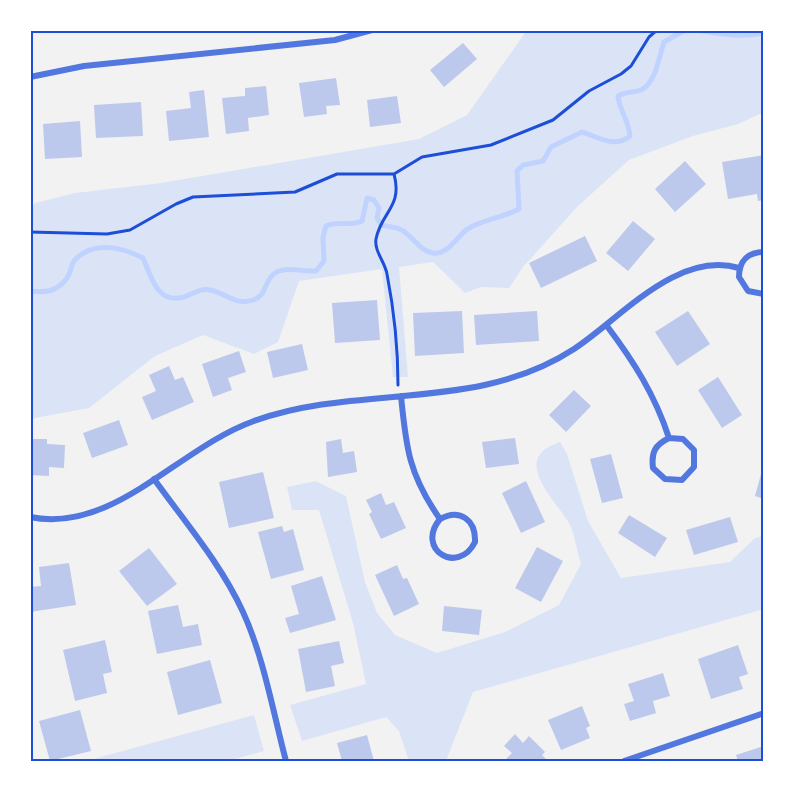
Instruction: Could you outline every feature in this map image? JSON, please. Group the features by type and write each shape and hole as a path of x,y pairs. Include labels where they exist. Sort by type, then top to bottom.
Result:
{"street":[{"path":"30,77 84,66 335,40 372,30"},
{"path":"764,252 748,255 739,268 742,285 748,291 764,294"},
{"path":"30,517 60,519 83,516 129,497 206,443 254,421 313,405 458,392 514,379 560,358 607,326 636,300 674,278 712,266 739,268"},
{"path":"607,326 637,367 653,394 669,438"},
{"path":"401,396 405,442 412,469 420,490 440,519"},
{"path":"669,438 683,440 694,450 694,467 682,480 665,479 653,468 653,451 659,443 669,438"},
{"path":"154,479 220,571 243,612 252,634 286,761"},
{"path":"453,514 467,519 472,524 475,542 465,555 457,558 446,557 434,547 431,538 433,526 440,519 453,514"},
{"path":"624,761 764,713"}],"path":[{"path":"30,232 107,234 130,230 193,197 295,192 338,174 394,174 422,157 491,145 553,120 589,92 631,66 649,37 657,30"},
{"path":"394,174 396,195 378,232 376,248 387,272 401,396"}],"shaded area":[{"path":"527,30 764,30 764,112 738,124 693,136 629,160 578,206 523,267 509,288 481,287 465,293 433,262 399,267 408,377 393,377 382,269 299,281 278,342 254,354 203,335 155,356 89,408 30,419 30,210 35,203 75,193 161,183 419,139 467,115"},
{"path":"560,442 567,454 588,521 621,578 730,562 755,538 764,536 764,609 473,692 446,761 409,761 399,731 386,717 302,741 290,705 366,684 353,623 319,510 292,510 287,487 316,481 346,496 365,582 377,613 395,635 437,653 505,632 559,605 581,564 569,523 546,490 537,468 538,458 545,449"},
{"path":"254,715 264,751 227,761 86,761"}],"building":[{"path":"55,30 77,30 77,32 56,33"},
{"path":"463,43 477,59 444,87 430,70"},
{"path":"336,78 340,105 326,106 327,114 304,117 299,83"},
{"path":"266,86 269,115 248,118 249,131 226,134 222,98 245,96 245,88"},
{"path":"204,90 209,137 169,141 166,111 191,108 189,92"},
{"path":"397,96 401,123 370,127 367,100"},
{"path":"141,102 143,136 96,138 94,105"},
{"path":"80,121 82,157 45,159 43,124"},
{"path":"764,155 764,200 758,201 757,194 728,199 722,162"},
{"path":"685,161 706,184 675,212 655,189"},
{"path":"633,221 655,239 628,271 606,253"},
{"path":"585,236 597,261 541,288 529,263"},
{"path":"377,300 380,340 335,343 332,303"},
{"path":"462,311 464,353 415,356 413,313"},
{"path":"537,311 539,341 476,345 474,315"},
{"path":"688,311 710,344 677,366 655,332"},
{"path":"302,344 308,370 273,378 267,352"},
{"path":"239,351 246,372 228,378 232,390 213,397 202,364"},
{"path":"169,366 175,380 183,377 194,402 152,420 142,397 156,391 149,375"},
{"path":"718,377 742,415 722,428 698,390"},
{"path":"574,390 591,406 566,432 549,415"},
{"path":"119,420 128,445 92,458 83,433"},
{"path":"515,438 519,464 486,468 482,442"},
{"path":"31,439 47,439 47,444 65,445 64,468 49,467 49,476 30,475"},
{"path":"341,439 343,453 354,451 357,472 328,477 326,442"},
{"path":"611,454 623,498 602,503 590,459"},
{"path":"764,467 764,499 755,496"},
{"path":"263,472 274,518 229,528 219,482"},
{"path":"526,481 545,522 521,533 502,493"},
{"path":"381,493 386,505 394,502 406,528 381,539 369,514 372,512 366,500"},
{"path":"629,515 667,538 655,557 618,533"},
{"path":"730,517 738,542 694,555 686,530"},
{"path":"282,526 284,532 293,529 304,570 271,579 258,532"},
{"path":"537,547 563,561 541,602 515,588"},
{"path":"149,548 177,584 147,606 119,571"},
{"path":"69,563 76,605 30,612 30,587 41,586 39,567"},
{"path":"397,565 403,579 407,578 419,604 394,616 375,575"},
{"path":"322,576 336,620 290,633 285,618 299,614 291,586"},
{"path":"178,605 183,627 198,624 202,645 157,654 148,611"},
{"path":"444,606 482,610 479,635 442,631"},
{"path":"105,640 112,672 103,674 107,693 75,701 63,650"},
{"path":"339,641 344,663 331,666 335,686 306,692 298,649"},
{"path":"738,645 748,674 739,677 743,689 711,699 698,659"},
{"path":"210,660 222,703 178,715 167,672"},
{"path":"663,673 670,696 653,701 656,713 630,721 624,704 634,701 628,684"},
{"path":"582,706 590,726 586,728 590,738 561,750 548,720"},
{"path":"80,710 91,751 50,761 39,721"},
{"path":"515,734 523,743 529,736 545,752 542,755 548,761 504,761 512,753 504,746"},
{"path":"367,735 374,761 342,761 337,743"},
{"path":"764,746 764,761 738,761 736,755"}],"waterway":[{"path":"30,291 41,292 55,289 67,278 74,261 81,254 89,250 107,248 126,251 143,258 156,287 167,297 184,297 206,290 236,300 253,300 261,295 271,276 279,271 316,271 324,261 323,237 326,226 362,221 367,198 374,200 379,208 377,218 381,225 401,230 422,248 438,253 452,245 471,227 519,209 517,171 523,165 543,161 551,147 582,132 612,142 618,142 630,136 618,96 646,87 654,75 664,42 685,30"},
{"path":"697,30 738,35 764,33"}]}
